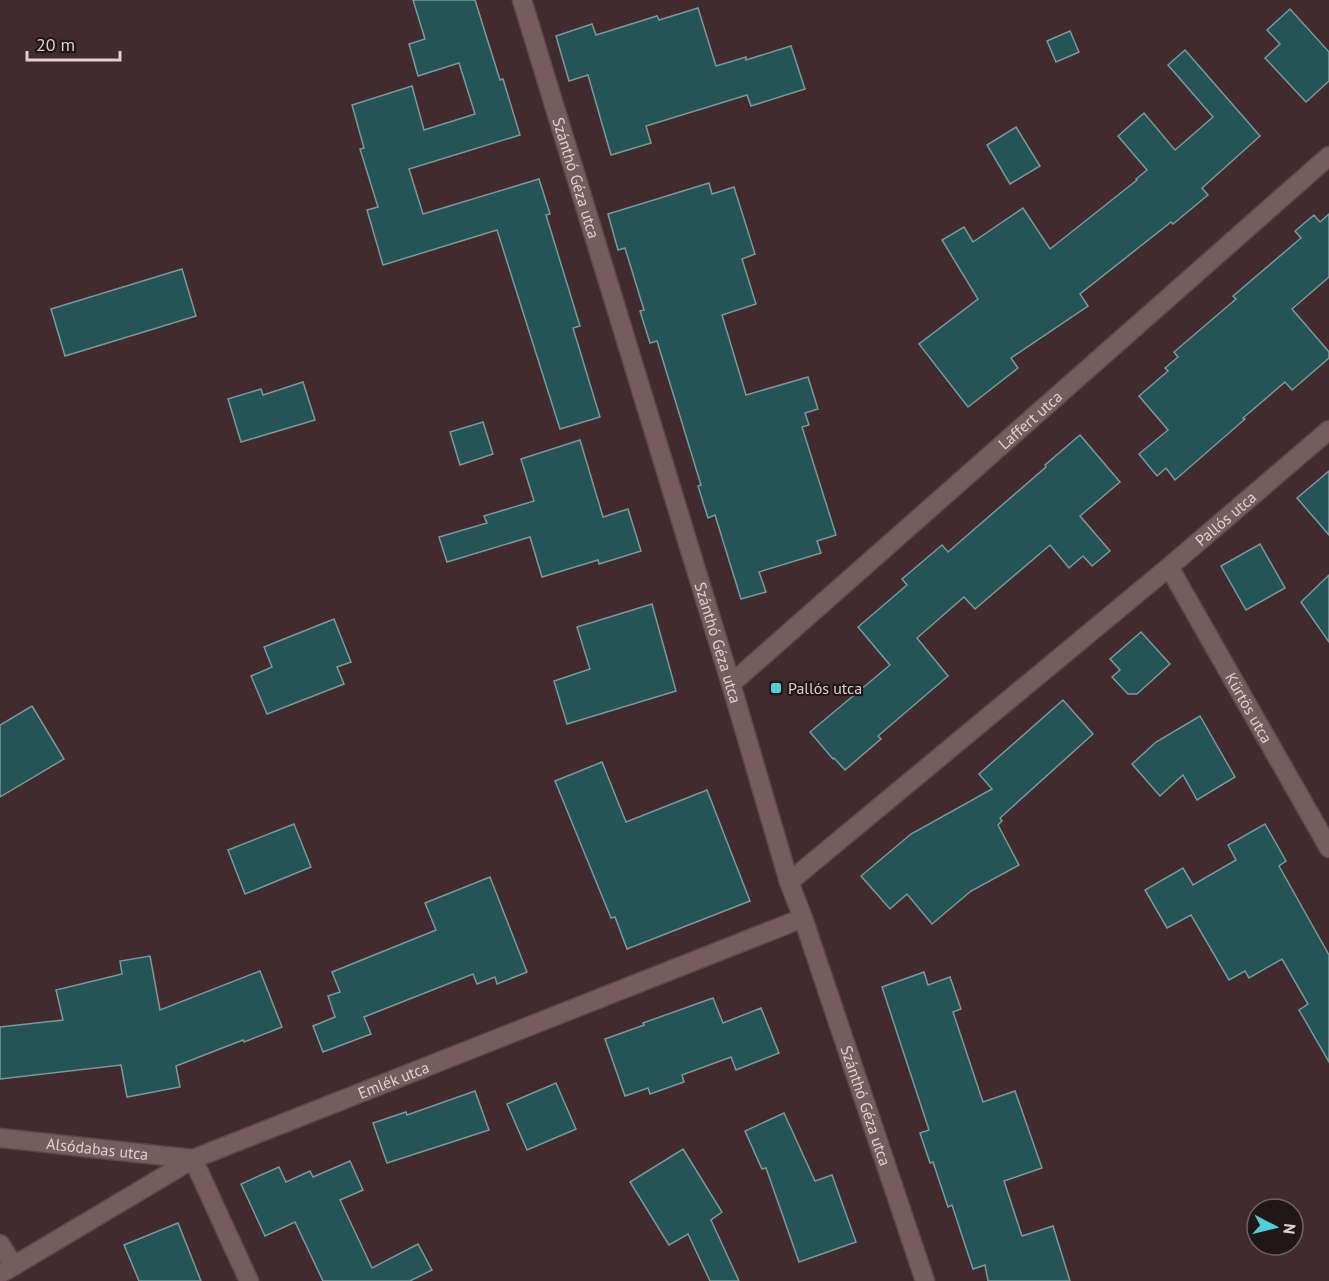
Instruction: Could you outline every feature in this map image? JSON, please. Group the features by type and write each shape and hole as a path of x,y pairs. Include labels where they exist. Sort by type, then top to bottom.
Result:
{"street":[{"name":"Szánthó Géza utca","path":"522,0 731,684 789,882 925,1281"},
{"name":"Laffert utca","path":"731,684 1329,156"},
{"name":"Pallós utca","path":"789,882 1169,567 1329,430"},
{"name":"Kürtös utca","path":"1169,567 1329,848"},
{"name":"Emlék utca","path":"7,1270 193,1159 803,918"},
{"name":"Alsódabas utca","path":"0,1138 193,1159"},
{"path":"193,1159 249,1281"},
{"path":"0,1244 7,1270"}],"building":[{"path":"413,0 475,0 520,135 409,169 423,214 539,179 550,214 546,215 580,326 573,328 600,417 560,429 497,230 383,265 367,210 378,207 360,149 364,148 352,105 412,86 424,130 475,114 459,63 418,76 409,44 425,39"},
{"path":"698,8 716,66 746,57 746,60 791,46 805,89 751,106 747,95 646,126 651,143 611,155 588,75 569,81 556,36 592,24 596,35 657,16 659,20"},
{"path":"1290,9 1329,52 1329,81 1306,102 1265,58 1280,44 1267,30"},
{"path":"1070,31 1079,52 1056,62 1047,41"},
{"path":"1185,50 1260,136 1202,188 1208,195 1080,294 1088,306 1011,358 1018,368 968,407 919,344 978,299 942,240 964,227 973,242 1023,208 1050,249 1147,170 1118,136 1144,113 1175,150 1213,117 1168,65"},
{"path":"1016,127 1040,166 1010,184 987,145"},
{"path":"709,183 712,194 734,187 755,254 742,259 756,304 722,315 746,395 808,377 818,409 805,413 809,425 802,427 836,535 817,541 821,553 759,572 766,592 741,599 715,515 708,518 698,486 701,485 657,341 650,343 640,311 644,310 625,248 618,250 608,214"},
{"path":"1329,214 1329,277 1292,309 1329,352 1329,358 1292,390 1285,382 1175,480 1166,468 1157,476 1139,454 1168,430 1139,396 1168,371 1165,368 1178,357 1174,352 1236,299 1233,296 1301,238 1295,231 1314,215 1320,222"},
{"path":"182,269 196,316 65,356 51,309"},
{"path":"303,382 315,420 241,442 228,399 261,389 263,395"},
{"path":"483,422 493,454 460,465 450,432"},
{"path":"1080,435 1120,482 1080,516 1110,551 1092,566 1083,556 1069,568 1050,545 975,609 964,597 917,638 948,676 878,736 881,739 845,770 810,732 890,665 858,627 907,585 902,579 942,545 948,552"},
{"path":"580,440 603,517 628,509 641,551 599,564 598,560 542,577 530,537 447,562 439,537 487,523 484,516 534,501 521,459"},
{"path":"1329,471 1329,535 1297,498"},
{"path":"1260,544 1285,588 1246,610 1221,566"},
{"path":"1329,575 1329,642 1301,602"},
{"path":"652,604 676,691 567,724 554,681 590,669 577,627"},
{"path":"334,619 351,662 337,667 344,684 267,714 251,676 272,667 264,647"},
{"path":"1141,632 1170,664 1137,694 1128,694 1112,677 1120,670 1110,659"},
{"path":"1063,700 1093,734 1000,818 1002,821 998,825 1019,865 971,891 932,924 907,894 890,909 861,876 911,834 992,789 979,774"},
{"path":"32,706 64,759 0,797 0,725"},
{"path":"1200,716 1235,777 1197,800 1183,775 1160,796 1132,764 1156,742"},
{"path":"602,762 626,822 707,790 750,901 627,949 615,917 611,918 555,781"},
{"path":"294,824 311,867 245,894 228,850"},
{"path":"1265,824 1286,861 1279,866 1329,955 1329,1062 1299,1010 1308,1004 1282,959 1249,978 1245,971 1229,980 1191,915 1167,928 1145,890 1183,868 1193,885 1236,860 1228,845"},
{"path":"490,877 527,972 497,984 495,977 477,984 473,974 364,1017 371,1034 323,1052 313,1026 335,1017 328,996 340,992 332,972 436,930 425,903"},
{"path":"150,956 160,1010 260,971 282,1027 176,1066 180,1087 127,1097 121,1065 0,1079 0,1027 63,1020 56,990 122,974 120,961"},
{"path":"924,972 928,985 950,977 961,1009 953,1012 983,1102 1015,1091 1042,1168 1004,1181 1022,1236 1053,1226 1070,1281 988,1281 985,1265 973,1269 952,1205 948,1207 933,1162 930,1163 920,1133 929,1130 882,987"},
{"path":"713,998 723,1023 761,1008 779,1053 736,1070 731,1057 682,1075 684,1082 650,1094 648,1088 625,1096 605,1039"},
{"path":"556,1083 576,1129 527,1150 507,1104"},
{"path":"475,1091 489,1130 387,1163 373,1123 406,1112 407,1115"},
{"path":"784,1113 815,1181 832,1175 856,1242 799,1262 766,1168 762,1169 745,1131"},
{"path":"683,1149 722,1212 711,1220 739,1281 710,1281 688,1234 669,1245 630,1182"},
{"path":"350,1161 363,1190 340,1200 372,1268 418,1244 432,1270 410,1281 323,1281 295,1222 265,1236 241,1184 279,1167 286,1182 310,1171 313,1177"},
{"path":"178,1223 201,1281 139,1281 124,1245"}],"place":[{"name":"Pallós utca","path":"776,688"}]}
